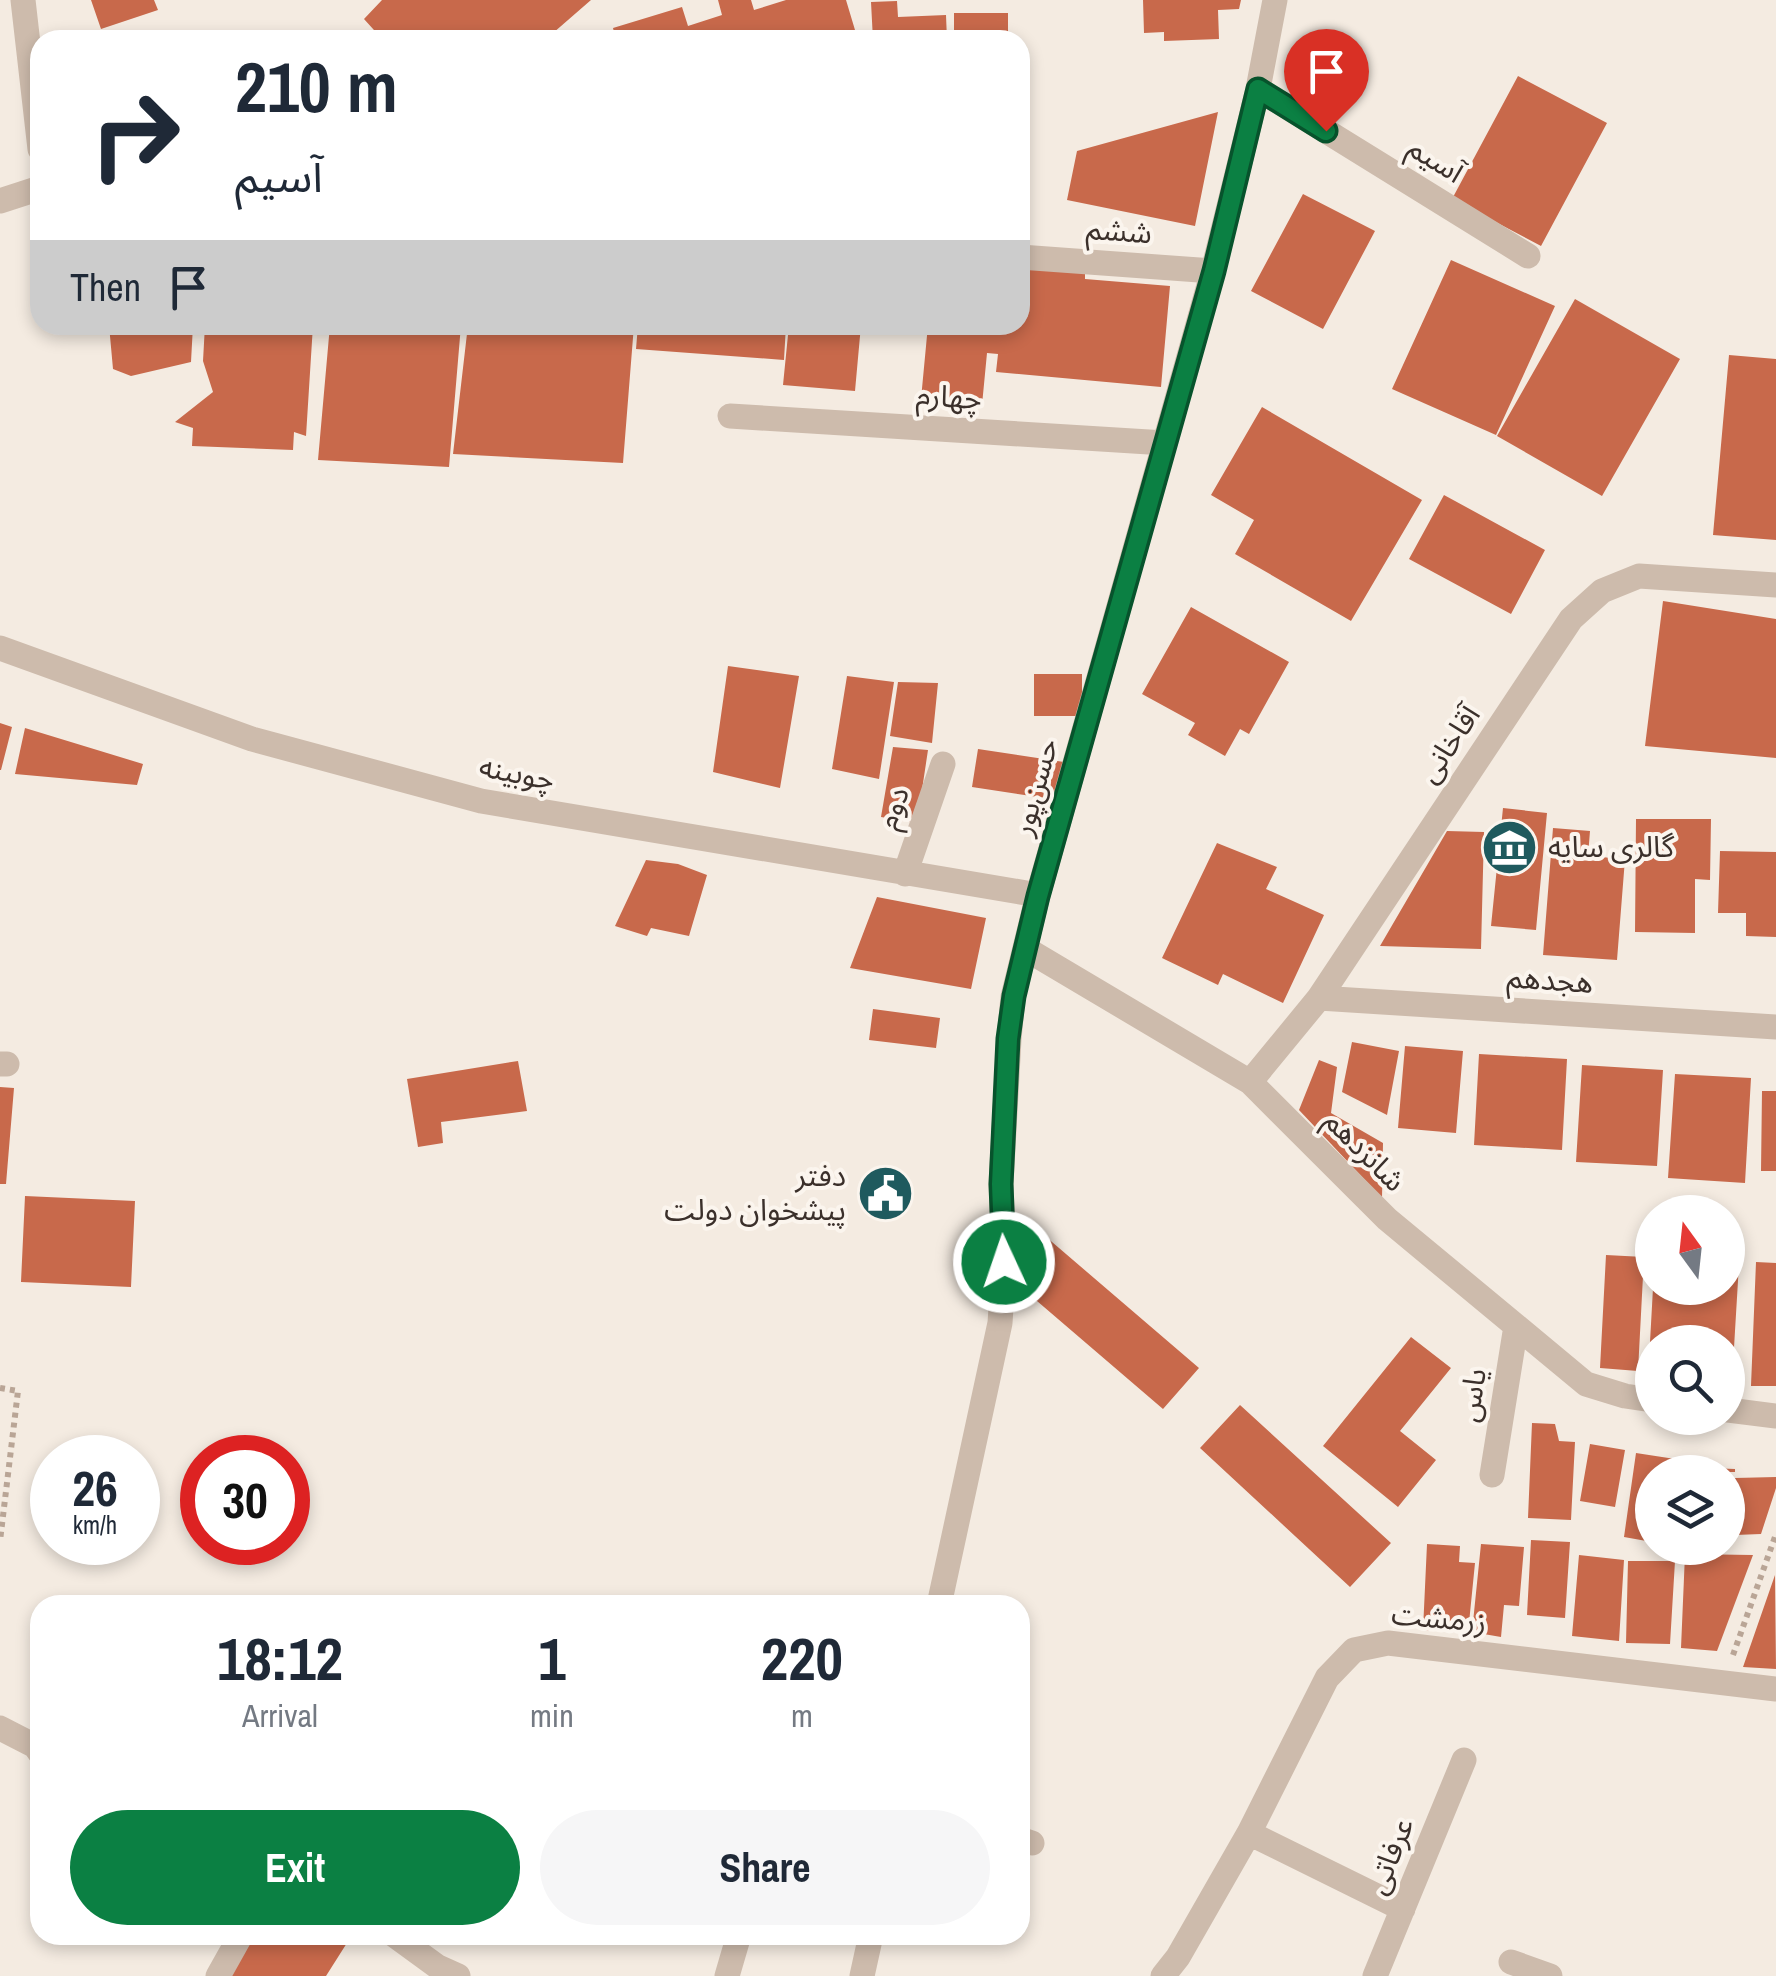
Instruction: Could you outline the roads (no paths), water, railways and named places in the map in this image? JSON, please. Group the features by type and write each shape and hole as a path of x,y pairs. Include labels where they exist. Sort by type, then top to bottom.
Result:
{"street":[{"path":"23,0 30,61"},
{"name":"حسن‌پور","path":"940,1595 1000,1323 1004,1262 1001,1184 1008,1039 1014,996 1038,896 1214,271 1275,0"},
{"name":"آسیم","path":"1258,89 1528,256"},
{"path":"0,201 30,191"},
{"name":"ششم","path":"1030,258 1214,271"},
{"name":"چهارم","path":"730,416 1165,443"},
{"name":"آقاخانی","path":"1250,1082 1319,998 1570,619 1602,591 1638,576 1776,584"},
{"name":"چوبینه","path":"0,648 252,739 481,801 1038,896"},
{"name":"دوم","path":"905,874 943,764"},
{"name":"شانزدهم","path":"1026,948 1250,1082 1388,1220 1586,1384 1635,1397"},
{"name":"هجدهم","path":"1319,998 1776,1027"},
{"name":"یاس","path":"1492,1474 1516,1326"},
{"path":"1745,1412 1776,1416"},
{"name":"زرمشت","path":"1163,1976 1178,1957 1249,1833 1327,1678 1354,1650 1388,1643 1776,1689"},
{"path":"0,1728 30,1743"},
{"name":"عرفاتی","path":"1376,1976 1464,1760"},
{"path":"1249,1833 1403,1909"},
{"path":"218,1976 235,1945"},
{"path":"408,1945 458,1976"},
{"path":"727,1976 736,1945"},
{"path":"862,1976 869,1945"},
{"path":"1511,1962 1550,1976"}],"place":[{"name":"گالری سایه","path":"1509,847"},
{"name":"دفتر پیشخوان دولت","path":"885,1193"}]}
